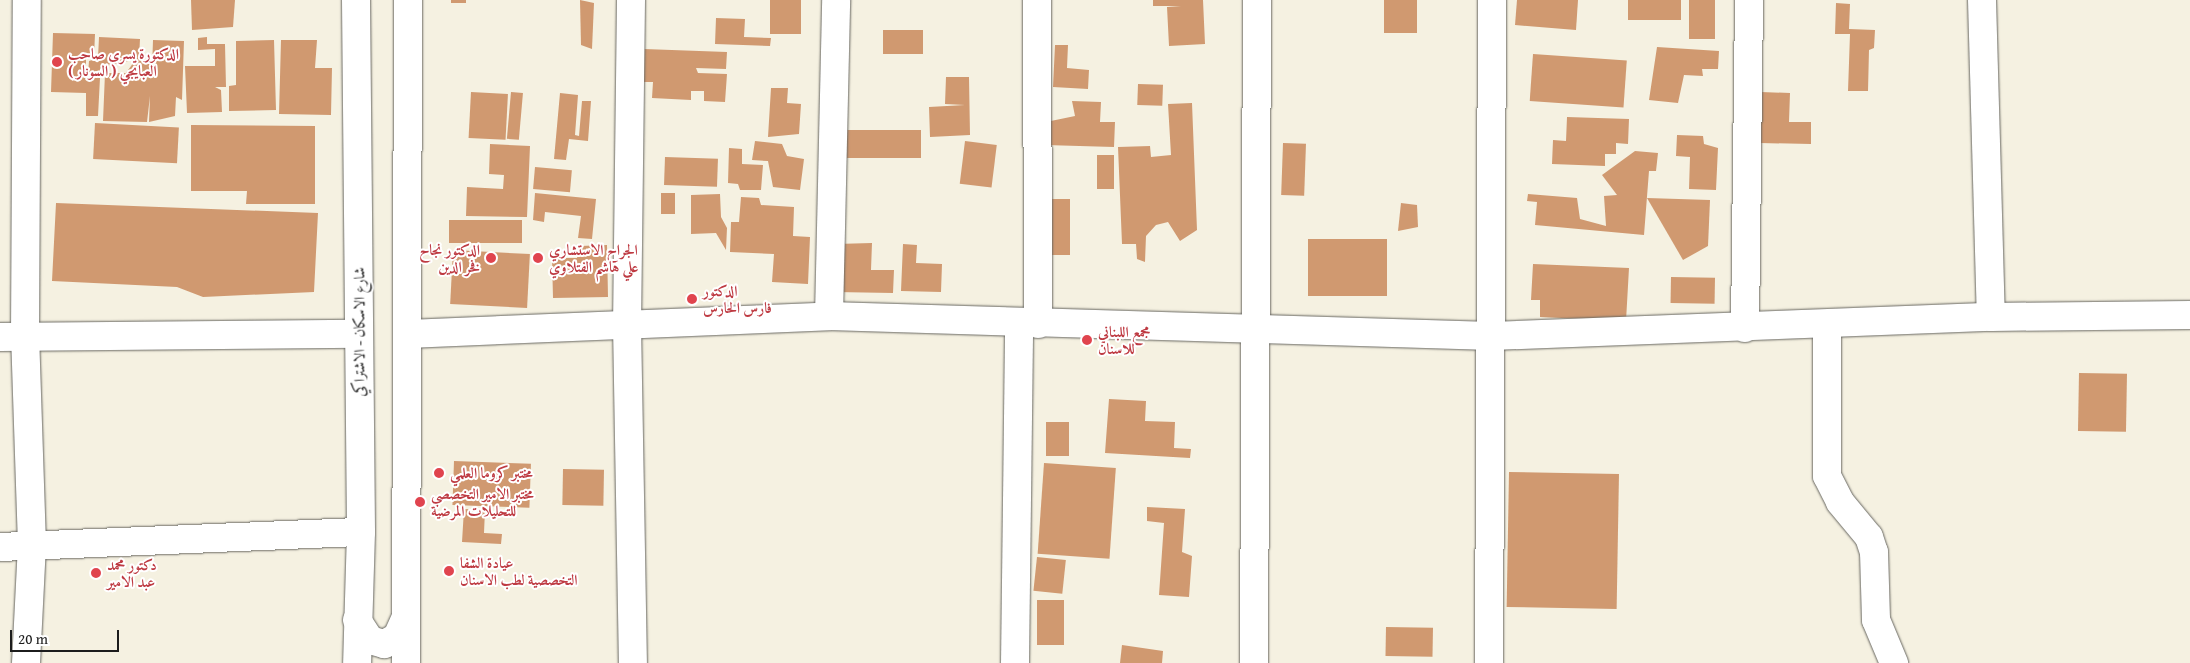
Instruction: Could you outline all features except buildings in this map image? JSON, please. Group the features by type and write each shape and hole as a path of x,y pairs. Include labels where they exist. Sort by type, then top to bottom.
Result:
{"street":[{"path":"26,663 32,546 12,338 27,0"},
{"name":"شارع الاسكان - الاشتراكي","path":"356,0 360,532 357,663"},
{"path":"406,663 408,0"},
{"path":"631,0 627,324 633,663"},
{"path":"829,316 836,0"},
{"path":"1015,663 1029,324 1037,0"},
{"path":"1254,663 1259,332 1257,0"},
{"path":"1490,663 1492,0"},
{"path":"1745,328 1749,0"},
{"path":"1982,0 1990,317"},
{"path":"408,334 829,316 1259,332 1492,336 1745,328 1990,317 2190,315"},
{"path":"1827,324 1828,476 1840,502 1869,537 1874,552 1876,620 1894,663"},
{"path":"12,338 359,334"},
{"path":"0,547 360,532"},
{"path":"357,620 370,640 384,644 397,637 406,617"}],"place":[{"name":"الدكتورة يسرى صاحب العبايجي ( السونار )","path":"57,62"},
{"name":"الدكتور نجاح فخر الدين","path":"491,258"},
{"name":"الجراح الاستشاري علي هاشم الفتلاوي","path":"538,258"},
{"name":"الدكتور فارس الحارس","path":"692,299"},
{"name":"مجمع اللبناني للاسنان","path":"1087,340"},
{"name":"مختبر كروما العلمي","path":"439,473"},
{"name":"مختبر الامير التخصصي للتحليلات المرضية","path":"420,502"},
{"name":"عيادة الشفا التخصصية لطب الاسنان","path":"449,571"},
{"name":"دكتور محمد عبد الامير","path":"96,573"}]}
